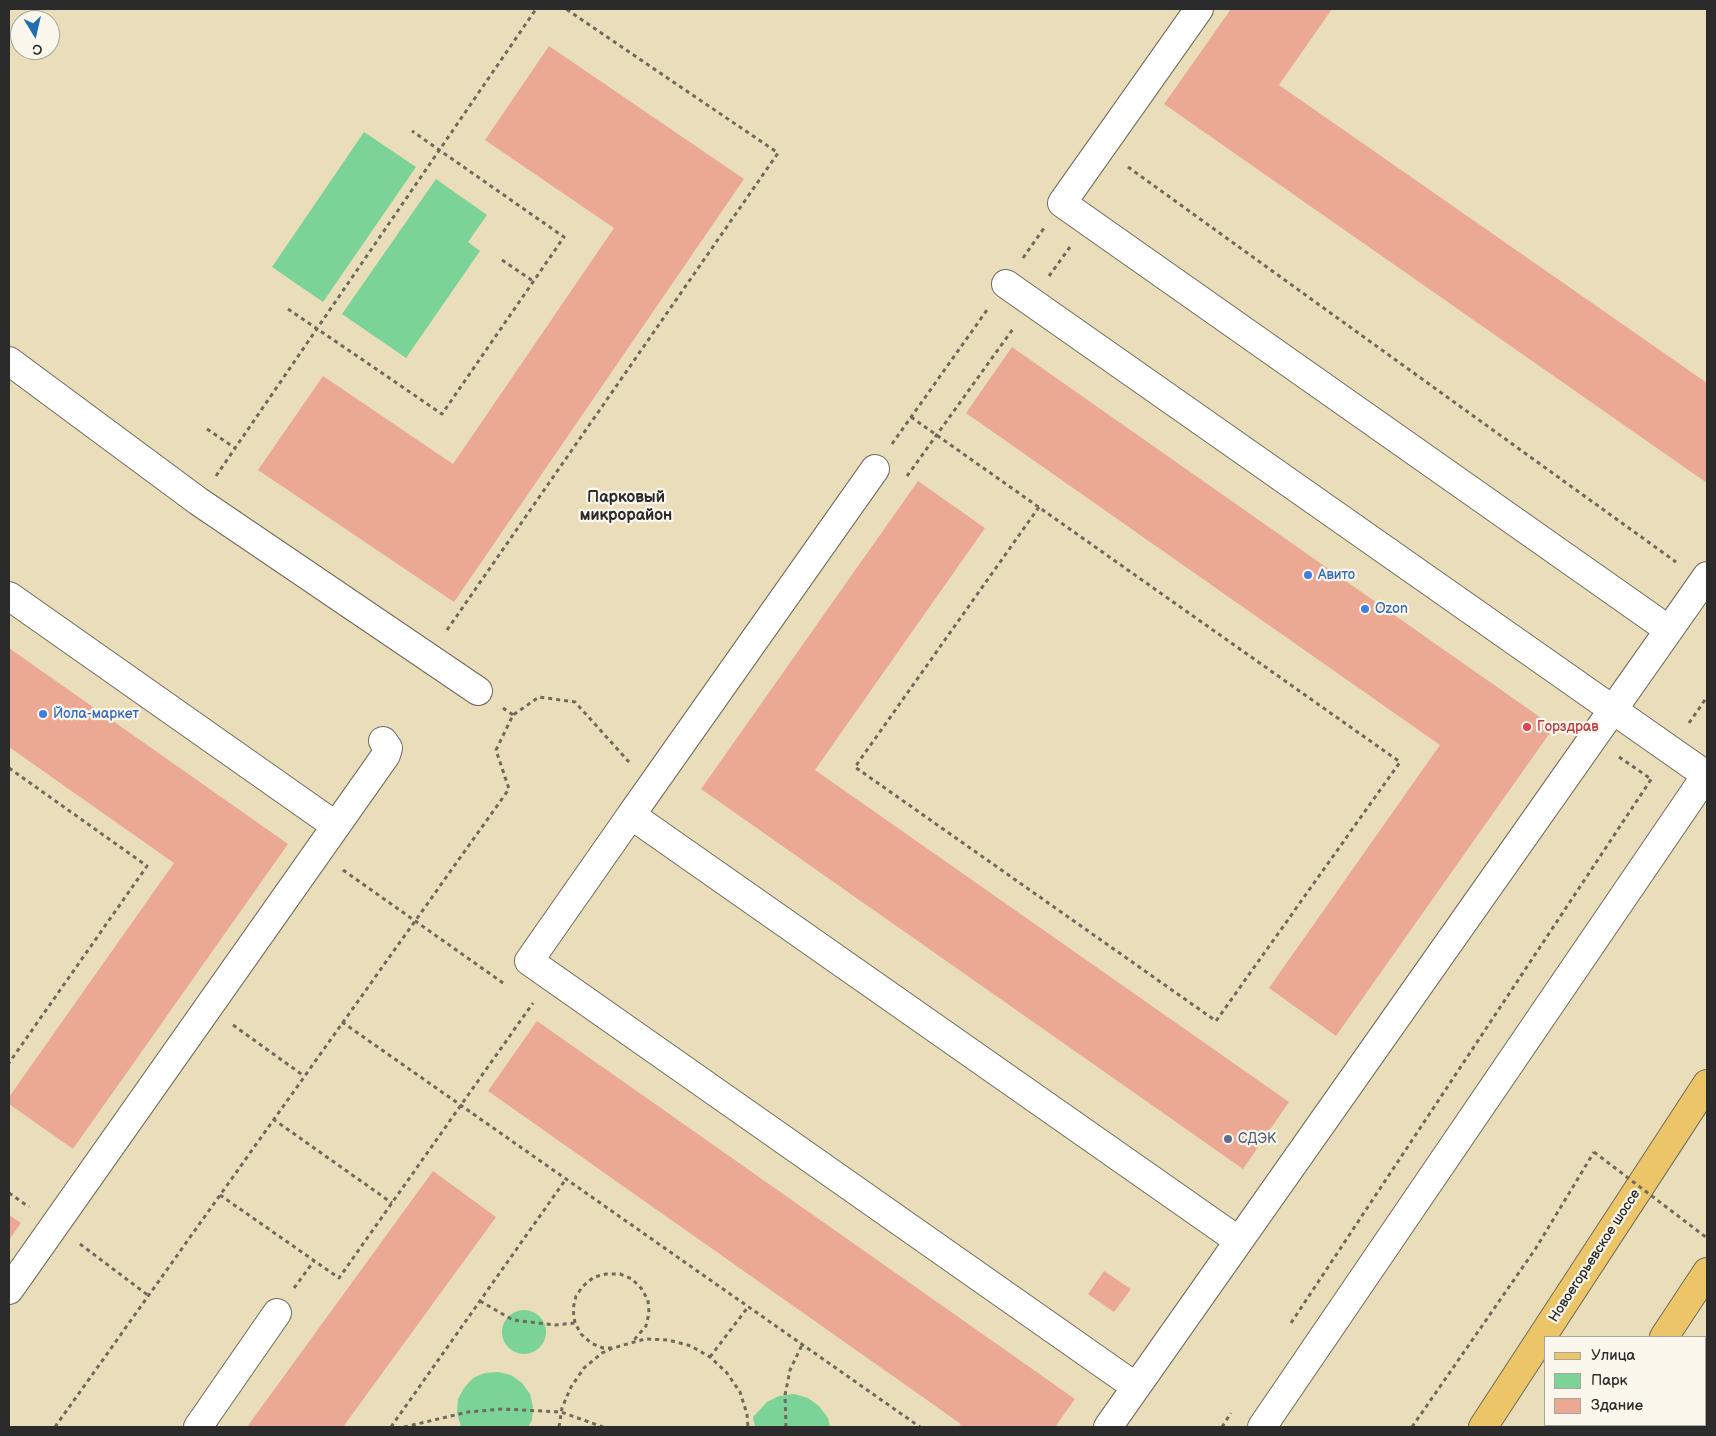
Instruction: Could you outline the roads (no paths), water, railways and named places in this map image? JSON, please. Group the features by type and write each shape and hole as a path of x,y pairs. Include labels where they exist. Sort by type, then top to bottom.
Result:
{"main road":[{"name":"Новоегорьевское шоссе","path":"1483,1427 1707,1084"},
{"path":"1665,1336 1707,1272"}],"lane":[{"path":"1199,9 1062,203 1669,630"},
{"path":"1006,284 1670,750 1707,774 1262,1427"},
{"path":"9,361 198,501 478,691"},
{"path":"875,469 529,960 1136,1387"},
{"path":"1108,1427 1705,579"},
{"path":"9,596 336,826"},
{"path":"9,1290 386,755 388,748 383,741"},
{"path":"631,815 1239,1241"},
{"path":"198,1427 277,1313"}],"place":[{"name":"Авито","path":"1308,575"},
{"name":"Ozon","path":"1365,609"},
{"name":"Йола-маркет","path":"43,714"},
{"name":"Горздрав","path":"1527,727"},
{"name":"СДЭК","path":"1228,1139"}],"district":[{"name":"Парковый микрорайон","path":"626,507"}]}
